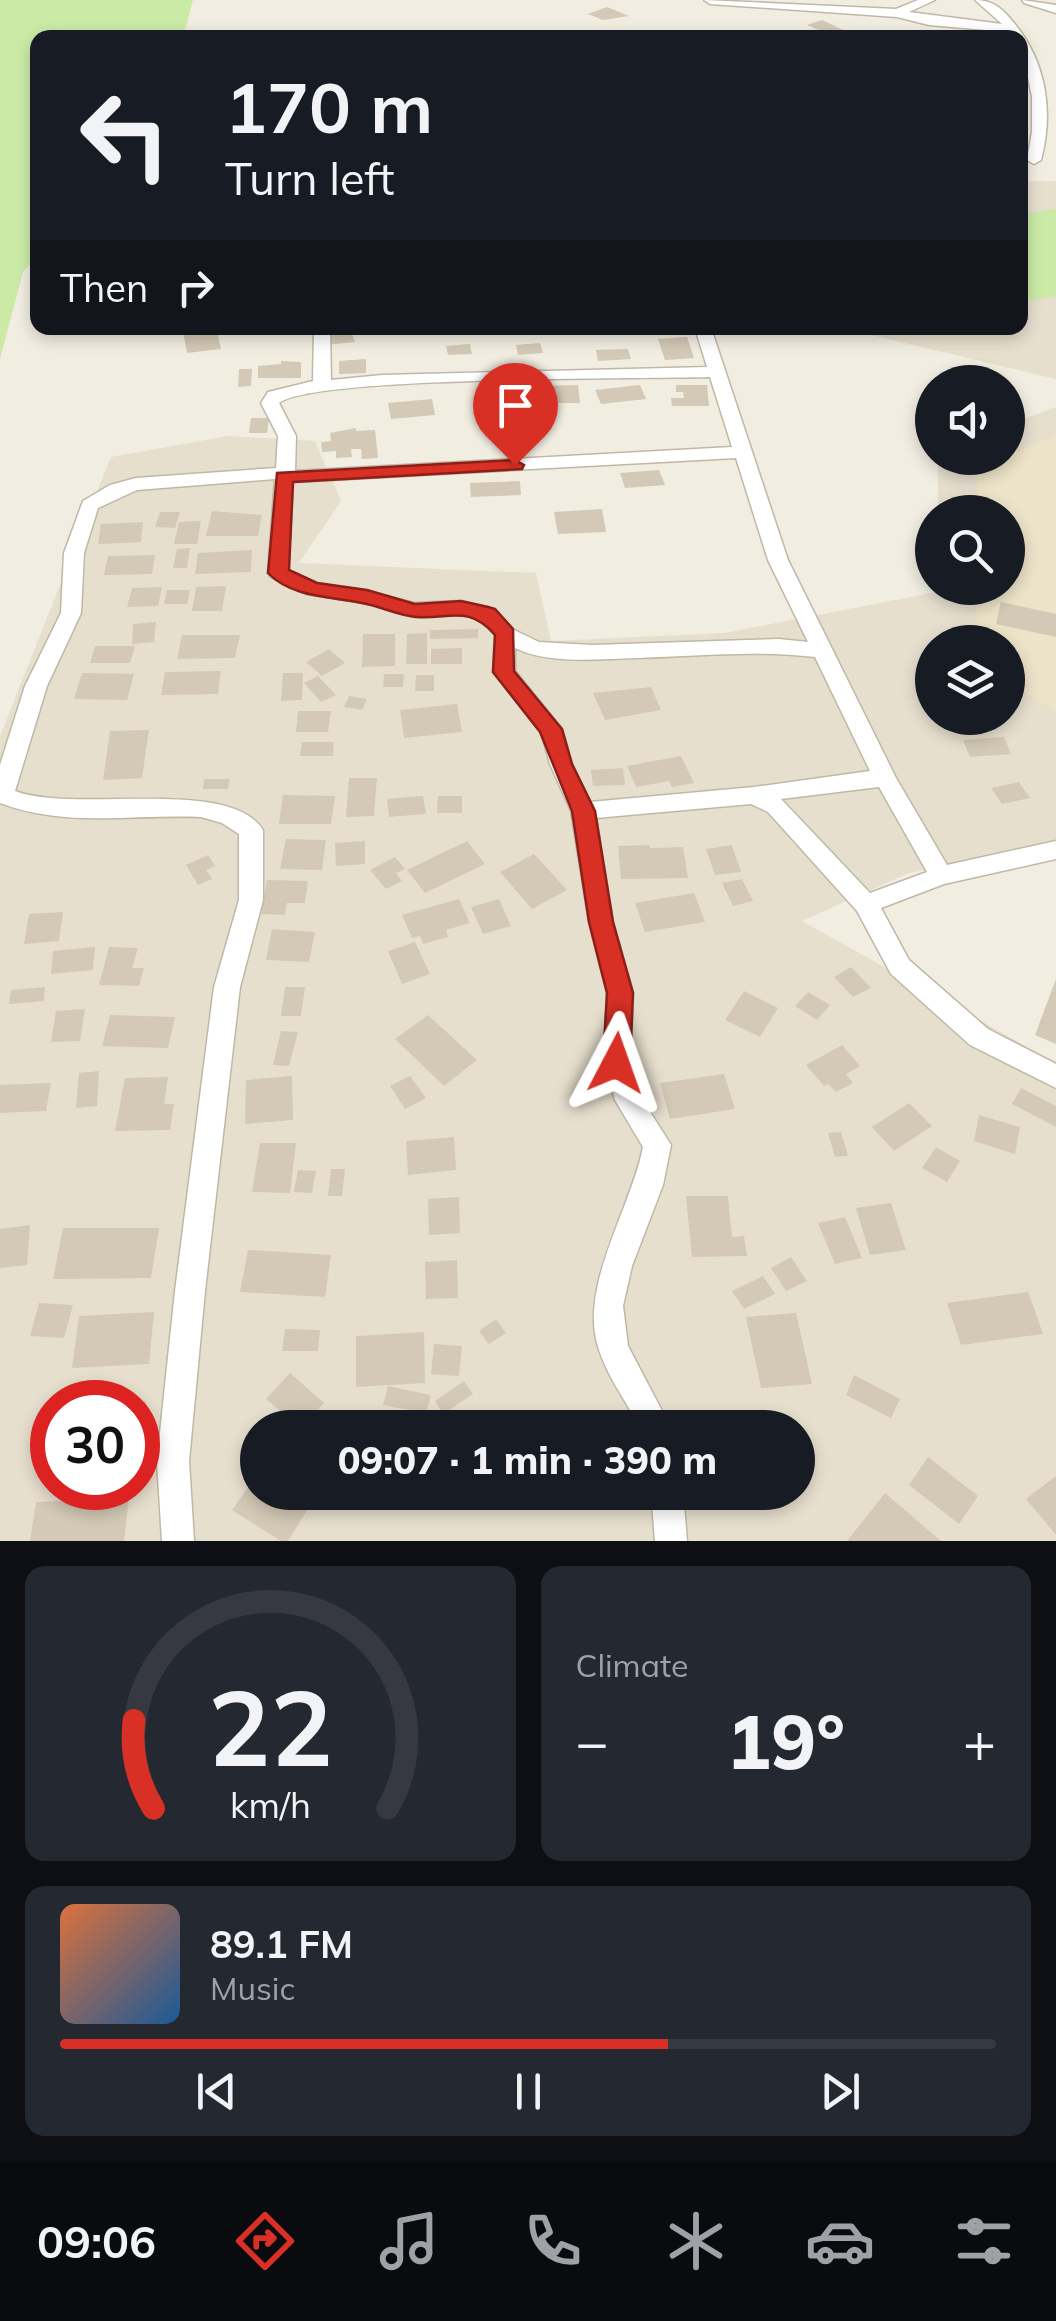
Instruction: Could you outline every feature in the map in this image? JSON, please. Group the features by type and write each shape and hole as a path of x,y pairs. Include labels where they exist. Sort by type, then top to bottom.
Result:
{"street":[{"path":"710,0 860,18 898,13 929,0"},
{"path":"982,0 1012,30"},
{"path":"1028,0 1056,10"},
{"path":"898,13 986,30"},
{"path":"1028,47 1032,52 1040,142 1028,158"},
{"path":"1028,159 1056,162"},
{"path":"322,335 322,385"},
{"path":"705,335 778,560 885,778 940,876"},
{"path":"717,372 631,372 322,385 286,390 274,396 270,404 287,436 278,573 313,589 367,597 414,610 461,608 488,614 505,634 535,649 592,652 780,646 824,650"},
{"path":"178,1541 173,1461 190,1291 227,987 251,900 251,830 237,816 200,809 81,812 35,808 2,794 36,686 71,613 74,552 90,505 117,489 136,484 743,452"},
{"path":"505,634 504,672 550,729 583,811 601,922 620,993 616,1063 628,1100 657,1145 647,1191 622,1248 609,1308 612,1346 649,1410"},
{"path":"583,811 885,778"},
{"path":"754,795 776,806 866,904 900,967 980,1037 1056,1077"},
{"path":"866,904 940,876 1056,850"},
{"path":"668,1510 671,1541"}],"shaded area":[{"path":"1028,181 1056,181 1056,379 1025,372 1025,365 997,365 871,335 1028,335"},
{"path":"1056,407 1056,844 909,873 802,921 1056,1063 1056,1541 0,1541 0,736 111,457 228,436 315,441 341,501 299,563 536,573 551,641 724,633 915,596 915,605 1025,605 1025,495 938,495 938,475 1025,475 1025,419"},
{"path":"1056,435 1056,711 1025,694 1025,625 976,625 977,605 1025,605 1025,495 977,495 977,475 1025,475 1025,448"}],"green space":[{"path":"0,0 193,0 185,30 30,30 30,264 23,272 0,359"},
{"path":"1056,209 1056,296 1028,301 1028,214"}],"building":[{"path":"607,7 629,16 603,20 588,14"},
{"path":"822,20 843,30 818,30 807,25"},
{"path":"184,335 218,335 221,349 187,353"},
{"path":"325,335 352,335 355,342 324,345"},
{"path":"687,337 694,358 665,360 658,339"},
{"path":"540,343 543,353 518,355 516,345"},
{"path":"470,344 472,354 448,355 446,346"},
{"path":"628,349 631,359 598,361 596,350"},
{"path":"366,359 366,373 339,374 339,361"},
{"path":"301,362 301,378 258,378 258,366"},
{"path":"239,369 252,369 251,386 238,387"},
{"path":"578,385 580,403 536,403 535,386"},
{"path":"640,385 646,399 601,404 595,390"},
{"path":"676,385 707,385 709,406 672,406 671,398 684,398 683,392 676,392"},
{"path":"432,399 435,415 391,419 388,403"},
{"path":"251,418 269,418 267,433 249,433"},
{"path":"356,428 375,430 378,458 362,459 361,449 351,449 352,457 336,458 336,451 322,452 321,442 331,441 330,433"},
{"path":"659,470 665,485 625,488 620,473"},
{"path":"520,481 521,495 471,497 470,483"},
{"path":"602,509 606,532 558,534 554,512"},
{"path":"212,511 262,515 258,536 206,536"},
{"path":"160,512 180,512 175,528 155,527"},
{"path":"201,521 197,544 174,544 179,522"},
{"path":"143,522 141,542 98,544 101,524"},
{"path":"190,548 187,568 173,568 177,549"},
{"path":"252,550 251,572 195,574 198,553"},
{"path":"155,555 152,574 104,575 108,556"},
{"path":"226,586 222,611 192,611 196,587"},
{"path":"162,587 158,606 127,607 132,588"},
{"path":"167,590 190,590 187,604 164,604"},
{"path":"1000,605 1015,605 1056,614 1056,637 1025,630 1025,625 996,624"},
{"path":"156,622 154,642 132,644 133,624"},
{"path":"478,629 478,638 430,639 430,630"},
{"path":"427,633 427,664 406,664 407,634"},
{"path":"363,634 395,634 395,666 362,667"},
{"path":"182,635 240,635 235,658 177,659"},
{"path":"95,646 135,646 130,663 90,663"},
{"path":"462,648 462,664 431,664 431,649"},
{"path":"329,649 345,663 322,676 306,662"},
{"path":"221,671 218,694 161,695 165,672"},
{"path":"82,673 134,674 127,700 74,699"},
{"path":"283,673 303,673 302,700 281,701"},
{"path":"384,674 404,674 403,687 383,687"},
{"path":"416,675 434,675 434,691 415,691"},
{"path":"318,676 336,695 321,702 304,683"},
{"path":"651,687 661,710 605,720 593,693"},
{"path":"349,696 367,699 362,710 344,707"},
{"path":"457,704 462,732 404,738 400,710"},
{"path":"298,711 331,711 328,732 296,732"},
{"path":"149,730 142,778 103,780 110,731"},
{"path":"1004,737 1011,754 970,757 963,740"},
{"path":"302,742 334,742 333,756 300,756"},
{"path":"681,756 694,783 672,787 669,781 636,787 627,766"},
{"path":"623,768 625,785 593,786 591,770"},
{"path":"349,778 377,778 374,816 346,817"},
{"path":"204,779 230,779 228,789 203,789"},
{"path":"1019,782 1030,798 1002,804 991,788"},
{"path":"283,795 335,796 331,824 279,824"},
{"path":"423,796 426,814 389,817 387,799"},
{"path":"438,796 462,796 462,813 437,813"},
{"path":"286,839 326,840 322,870 280,869"},
{"path":"365,841 365,864 336,866 335,843"},
{"path":"467,841 485,864 425,893 407,870"},
{"path":"732,845 741,872 715,875 706,849"},
{"path":"618,846 683,847 688,878 621,879"},
{"path":"534,854 567,890 532,909 500,872"},
{"path":"208,855 215,866 206,870 212,879 198,885 186,865"},
{"path":"395,857 405,869 396,873 402,881 386,889 370,870"},
{"path":"742,879 753,901 733,906 722,883"},
{"path":"267,880 308,881 305,903 287,903 285,915 261,914"},
{"path":"694,893 705,922 645,932 635,903"},
{"path":"459,899 470,923 446,930 448,937 423,944 420,936 412,938 402,915"},
{"path":"499,899 511,926 483,934 471,907"},
{"path":"63,912 59,941 24,944 29,914"},
{"path":"272,929 315,932 309,962 266,960"},
{"path":"415,942 430,974 402,984 388,951"},
{"path":"95,947 93,970 51,974 53,951"},
{"path":"109,947 138,948 132,968 144,968 139,986 99,985"},
{"path":"851,967 871,988 853,997 834,977"},
{"path":"1056,979 1056,1044 1035,1035"},
{"path":"45,987 44,1001 9,1004 11,990"},
{"path":"285,987 305,987 301,1016 281,1016"},
{"path":"744,991 778,1008 760,1037 725,1020"},
{"path":"808,992 830,1005 817,1020 795,1006"},
{"path":"85,1009 80,1041 51,1042 56,1011"},
{"path":"110,1015 175,1017 168,1048 102,1046"},
{"path":"428,1015 477,1060 444,1086 395,1039"},
{"path":"281,1031 298,1032 289,1066 273,1065"},
{"path":"842,1045 860,1066 846,1074 853,1083 836,1092 828,1084 824,1086 806,1065"},
{"path":"99,1071 97,1106 76,1108 79,1073"},
{"path":"724,1074 735,1109 670,1119 660,1083"},
{"path":"292,1076 293,1120 245,1124 246,1080"},
{"path":"410,1076 426,1098 405,1109 390,1086"},
{"path":"168,1077 164,1104 174,1104 170,1130 115,1131 125,1078"},
{"path":"51,1083 46,1111 0,1113 0,1085"},
{"path":"1021,1088 1056,1106 1056,1127 1012,1104"},
{"path":"909,1103 932,1126 894,1151 872,1127"},
{"path":"979,1115 1020,1127 1015,1154 974,1141"},
{"path":"841,1132 848,1156 835,1157 828,1133"},
{"path":"454,1137 456,1170 408,1175 406,1141"},
{"path":"260,1143 296,1143 290,1193 252,1192"},
{"path":"936,1147 960,1161 947,1182 922,1168"},
{"path":"331,1169 345,1169 342,1196 328,1196"},
{"path":"298,1170 316,1171 312,1193 294,1192"},
{"path":"686,1196 728,1196 732,1237 744,1236 747,1256 692,1257"},
{"path":"459,1197 460,1233 429,1235 428,1199"},
{"path":"891,1203 906,1250 870,1255 856,1208"},
{"path":"845,1217 862,1258 835,1264 818,1223"},
{"path":"30,1225 27,1265 0,1268 0,1229"},
{"path":"63,1228 159,1228 151,1278 53,1279"},
{"path":"248,1250 331,1255 325,1297 240,1292"},
{"path":"791,1257 807,1281 786,1291 771,1268"},
{"path":"457,1260 458,1298 426,1299 425,1262"},
{"path":"763,1276 775,1294 744,1309 732,1291"},
{"path":"1028,1292 1043,1334 961,1345 947,1303"},
{"path":"39,1303 73,1305 64,1338 30,1336"},
{"path":"154,1312 149,1364 72,1368 79,1316"},
{"path":"796,1313 812,1384 761,1388 746,1317"},
{"path":"496,1319 506,1333 489,1344 479,1331"},
{"path":"285,1329 320,1330 318,1351 282,1351"},
{"path":"424,1332 425,1383 356,1387 356,1336"},
{"path":"434,1344 462,1346 459,1376 431,1374"},
{"path":"290,1373 324,1403 318,1410 279,1410 266,1399"},
{"path":"854,1375 900,1399 891,1418 846,1395"},
{"path":"464,1381 473,1394 449,1410 441,1410 435,1401"},
{"path":"388,1386 431,1395 427,1410 383,1405"},
{"path":"928,1457 978,1496 959,1524 909,1485"},
{"path":"1056,1476 1056,1535 1026,1499"},
{"path":"885,1493 941,1541 847,1541"},
{"path":"240,1499 240,1510 307,1510 288,1541 281,1541 232,1510"},
{"path":"35,1510 128,1510 124,1541 30,1541"}],"route":[{"path":"515,465 284,477 278,573 313,589 367,597 414,610 461,608 488,614 505,634 504,672 550,729 583,811 601,922 620,993 616,1063"}]}
